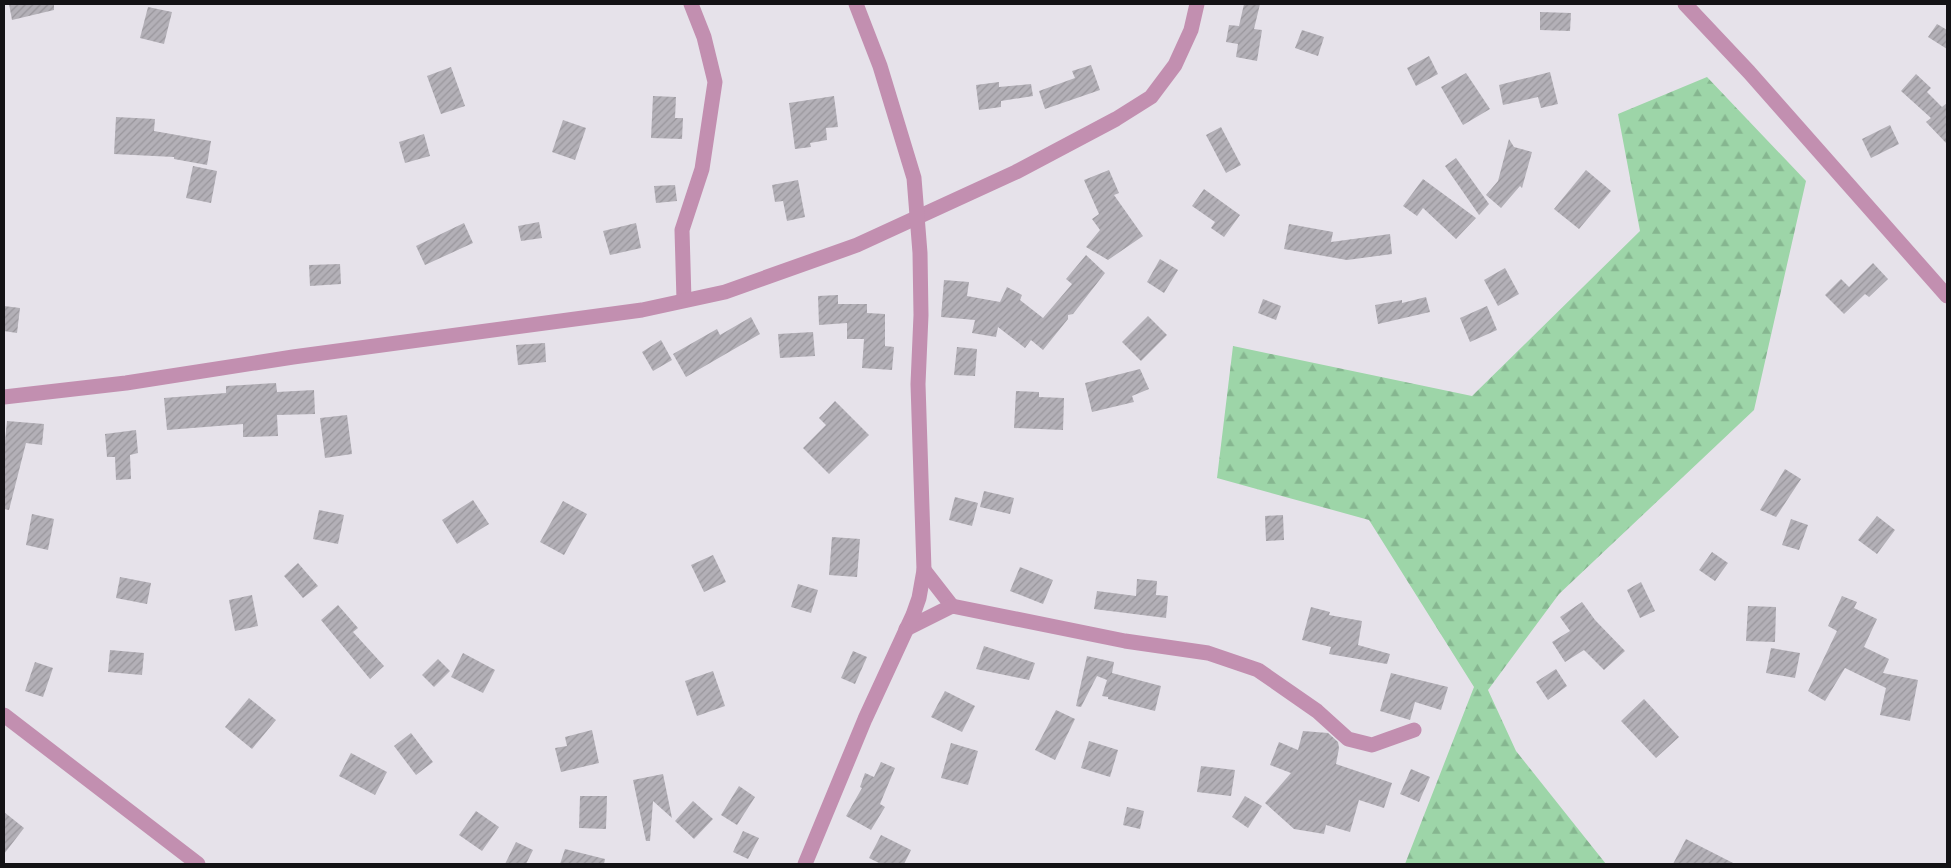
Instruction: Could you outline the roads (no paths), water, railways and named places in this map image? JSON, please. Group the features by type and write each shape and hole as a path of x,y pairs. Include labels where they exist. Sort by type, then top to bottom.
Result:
{"street":[{"path":"684,300 682,230 702,169 716,82 704,37 691,4"},
{"path":"805,864 865,719 919,598 924,570 918,384 921,315 919,217 914,178 904,140 880,66 856,4"},
{"path":"4,397 126,383 293,356 642,310 725,292 857,245 1016,172 1116,119 1151,97 1175,65 1191,30 1197,4"},
{"path":"1685,4 1749,72 1947,296"},
{"path":"924,570 952,606"},
{"path":"906,628 952,606 1125,641 1208,653 1258,670 1317,711 1348,739 1372,745 1414,730"},
{"path":"4,714 198,864"}]}
